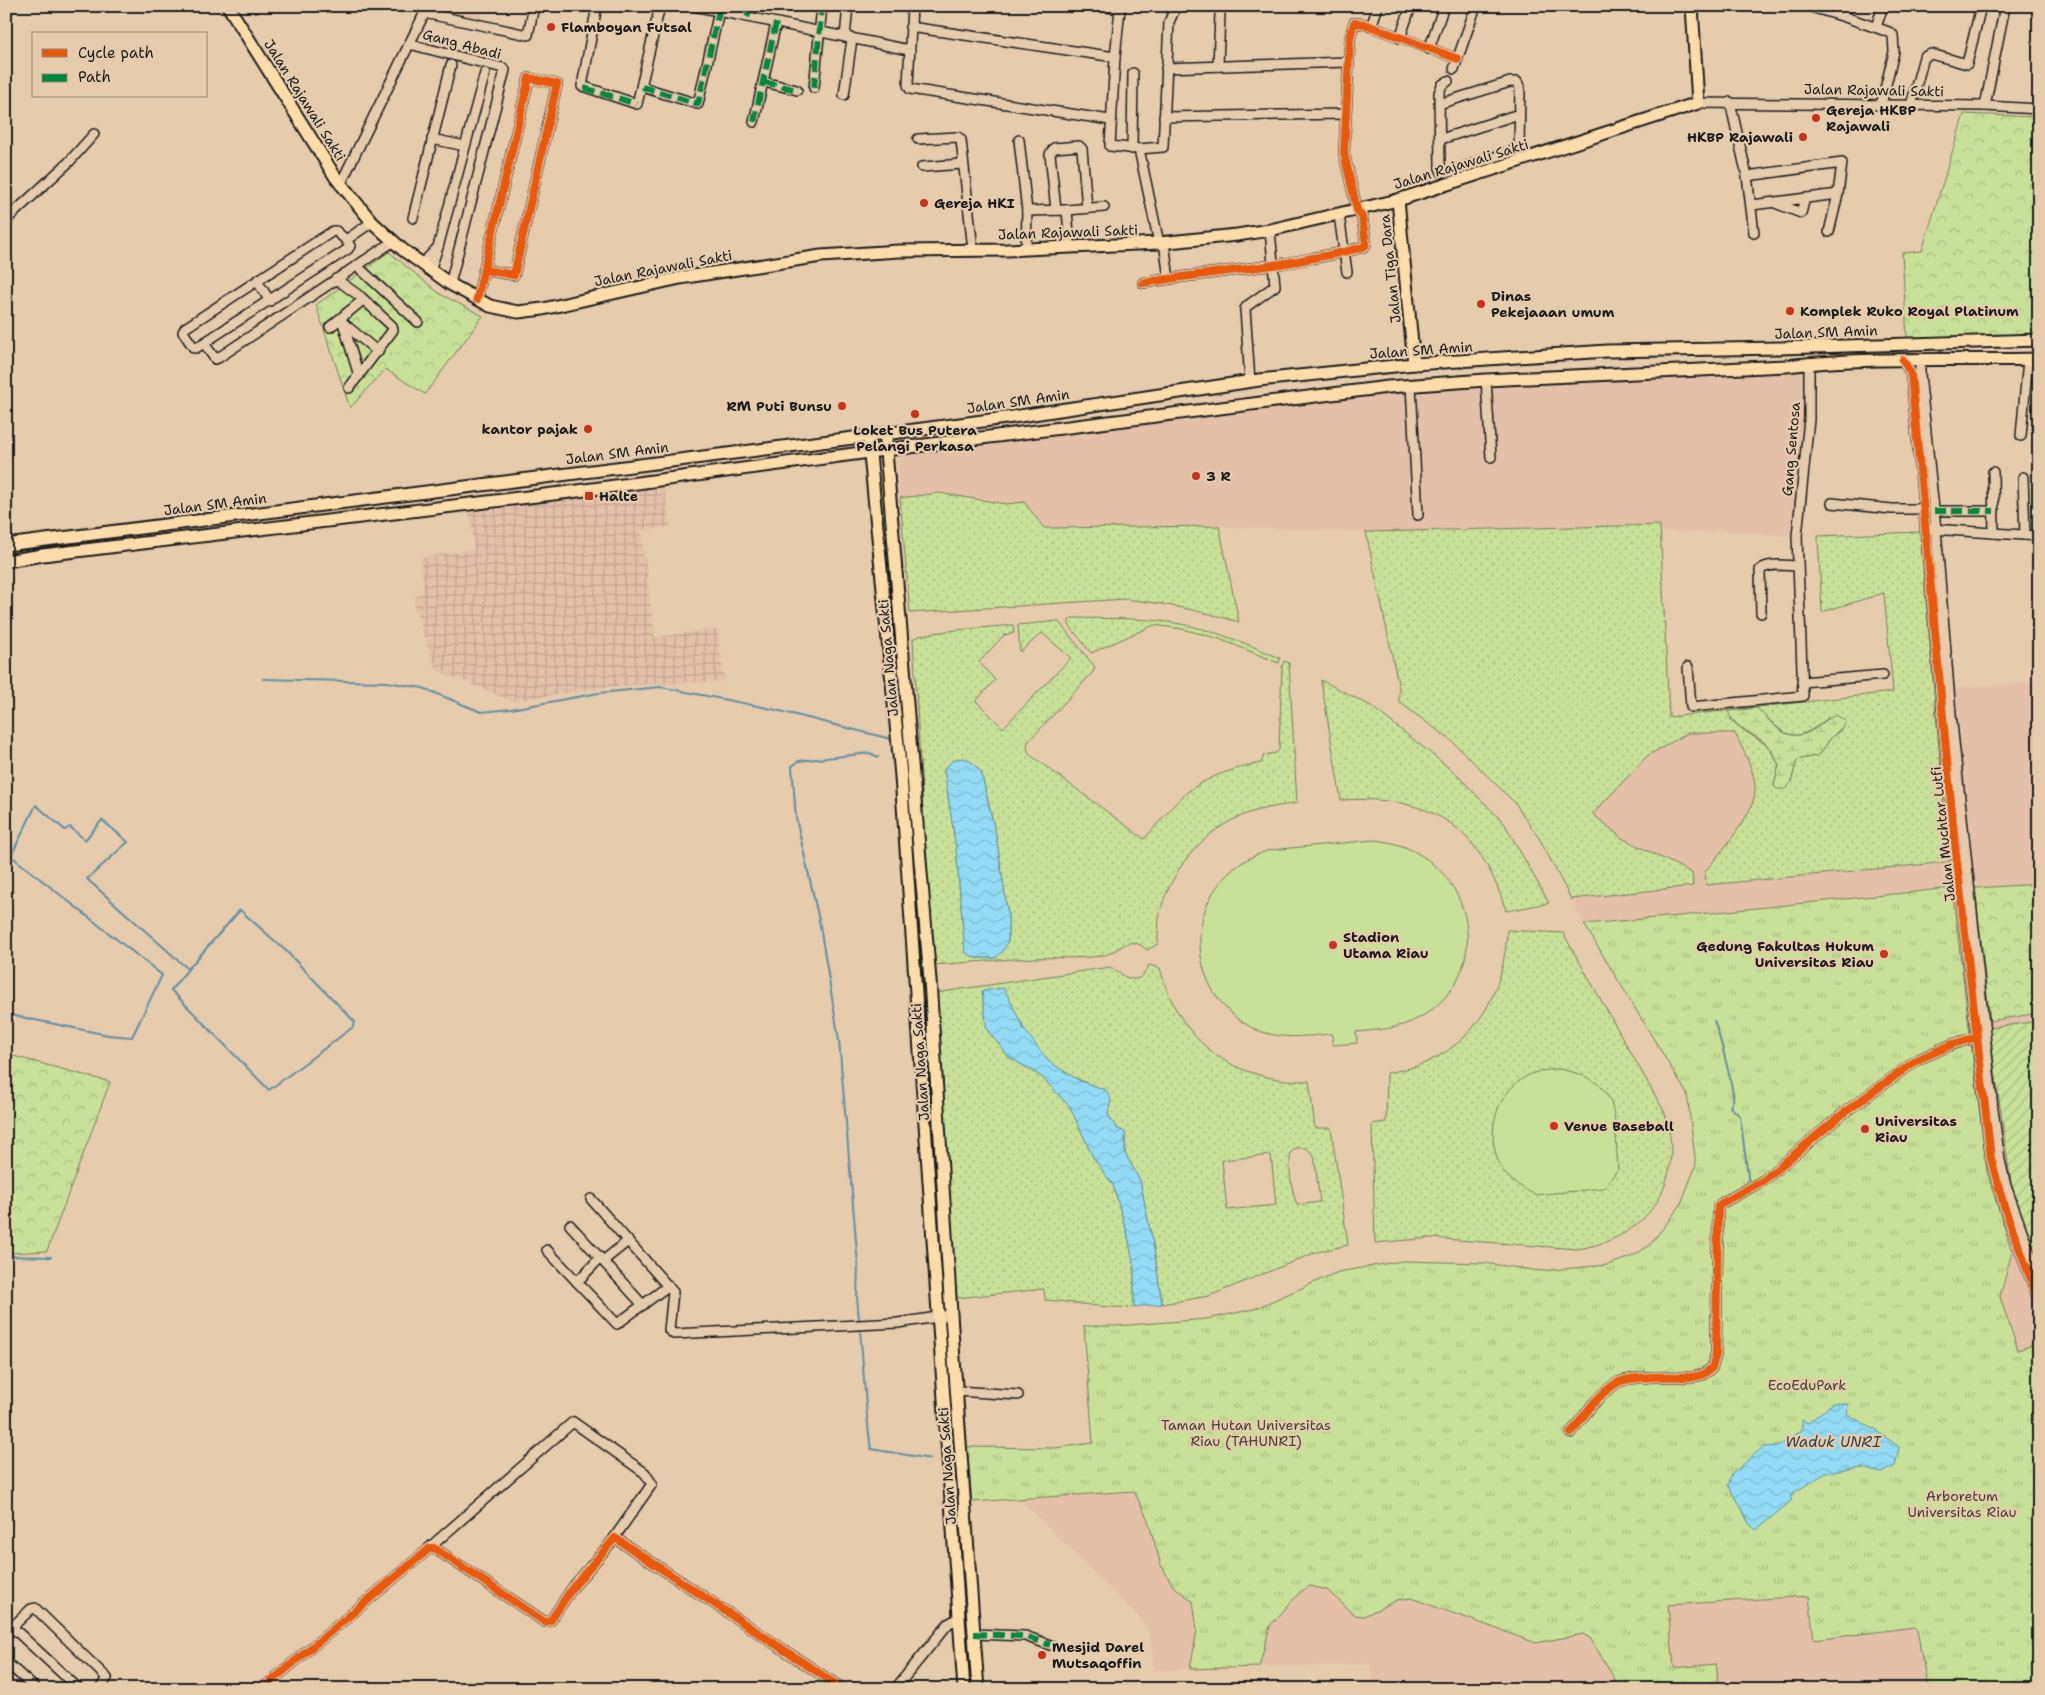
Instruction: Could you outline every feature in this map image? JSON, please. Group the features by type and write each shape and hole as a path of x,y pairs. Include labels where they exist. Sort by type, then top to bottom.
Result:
{"main road":[{"name":"Jalan Rajawali Sakti","path":"228,6 340,185 372,222 450,284 477,300 499,308 531,311 669,280 777,261 821,256 899,251 1026,249 1161,243 1237,236 1339,215 1398,200 1488,166 1698,103"},
{"path":"1692,6 1698,103"},
{"name":"Jalan Tiga Dara","path":"1398,200 1414,364"},
{"name":"Jalan SM Amin","path":"6,545 886,434 1013,417 1255,380 1414,364 1607,352 2039,340"},
{"path":"2009,341 2011,358"},
{"path":"6,561 570,492 1263,402 1411,386 1486,380 1786,366 1809,363 1923,359 2034,359"},
{"path":"1255,380 1263,402"},
{"name":"Jalan Naga Sakti","path":"886,434 929,970 951,1315 978,1689"},
{"name":"Jalan Naga Sakti","path":"869,436 901,776 964,1689"},
{"path":"791,446 795,463"}],"street":[{"path":"340,185 426,10 528,35 534,6"},
{"path":"597,6 582,85 584,88 637,104 660,6"},
{"path":"694,6 908,50"},
{"path":"747,17 752,6"},
{"path":"814,88 822,6"},
{"path":"844,95 848,6"},
{"path":"912,6 908,50 908,85 910,89 1110,120"},
{"path":"1101,6 1120,8 1110,120 1110,146 1136,149 1162,148 1169,22 1174,11"},
{"path":"1371,26 1378,6"},
{"path":"1400,38 1410,6"},
{"path":"1429,49 1444,6"},
{"path":"1454,68 1476,6"},
{"path":"1842,16 1846,6"},
{"path":"1876,27 1883,6"},
{"path":"1911,105 1924,57 1931,54 1968,64 1981,6"},
{"path":"1984,106 2005,6"},
{"path":"1811,7 1876,27 1893,35 1895,43 1881,105"},
{"path":"642,87 698,104 719,11"},
{"path":"1218,66 1220,14"},
{"path":"1143,283 1169,278 1274,266 1345,252 1366,244 1362,217 1356,210 1344,153 1348,62 1350,38 1354,23 1358,22 1371,26 1458,59"},
{"path":"754,122 776,23"},
{"path":"910,27 1115,57"},
{"name":"Gang Abadi","path":"409,44 503,68 504,74 450,284"},
{"path":"1166,68 1348,62"},
{"path":"413,218 451,65"},
{"path":"427,266 438,247 485,73"},
{"path":"1133,73 1136,149 1169,278"},
{"path":"477,300 484,270 529,78 557,84 556,96 514,274 484,270"},
{"path":"1439,104 1514,82 1518,84 1520,88 1520,140 1518,150 1488,166 1442,172 1440,168 1439,104 1440,88 1448,81"},
{"path":"764,82 797,90"},
{"path":"1730,102 1747,176 1754,233"},
{"name":"Jalan Rajawali Sakti","path":"1698,103 1984,106 2039,109"},
{"path":"1164,117 1346,114"},
{"path":"1441,139 1519,114"},
{"path":"6,220 68,162 94,134"},
{"path":"918,139 958,137 961,140 973,250"},
{"path":"432,139 465,146"},
{"path":"1019,140 1027,212 1026,249"},
{"path":"1056,210 1051,150 1054,148 1079,146 1082,149 1088,208"},
{"path":"1747,176 1841,162 1843,164 1838,194 1829,232"},
{"path":"922,167 963,164"},
{"path":"1752,205 1838,194"},
{"path":"1773,202 1801,213 1805,198"},
{"path":"1027,212 1104,207"},
{"path":"1067,210 1070,247"},
{"path":"1339,215 1347,272"},
{"path":"346,240 372,222"},
{"path":"1255,380 1245,308 1275,286 1270,230"},
{"path":"333,231 336,231 346,240 350,246 348,249 204,343 194,348 183,332 183,329 333,231"},
{"path":"204,343 217,359 394,241"},
{"path":"408,248 427,266 443,272"},
{"path":"357,266 418,322"},
{"path":"336,279 363,300 393,329 393,332 349,388"},
{"path":"257,280 270,301"},
{"path":"330,327 341,321 363,300"},
{"path":"341,321 378,352"},
{"path":"341,321 359,376"},
{"name":"Jalan Muchtar Lutfi","path":"1923,359 1920,374 1936,529 1951,714 1997,1139 2006,1186 2039,1278"},
{"path":"2021,436 2034,359"},
{"name":"Jalan Muchtar Lutfi","path":"1903,360 1911,374 1922,509 1956,845 1994,1172 2004,1206 2039,1301"},
{"name":"Gang Sentosa","path":"1802,682 1797,536 1809,419 1809,363"},
{"path":"1486,380 1491,457"},
{"path":"1411,386 1418,515"},
{"path":"1993,472 1994,533"},
{"path":"2023,477 2025,536"},
{"path":"1832,503 1892,509 1922,509"},
{"path":"1934,511 1994,511"},
{"path":"1924,529 2039,536"},
{"path":"1761,613 1760,570 1768,566 1798,566"},
{"path":"1688,667 1691,707 1803,696 1802,682 1883,675"},
{"path":"1571,1433 1590,1409 1618,1383 1636,1379 1693,1377 1702,1375 1712,1368 1716,1354 1718,1206 1772,1174 1845,1112 1917,1060 1953,1044 1978,1037"},
{"path":"591,1199 673,1292 669,1330 674,1334 898,1324 938,1319 951,1315"},
{"path":"570,1225 643,1305"},
{"path":"577,1282 628,1240"},
{"path":"547,1250 617,1324 668,1286"},
{"path":"957,1391 1018,1395"},
{"path":"262,1689 429,1548 573,1422 645,1473 652,1484 614,1538 573,1587 551,1620 545,1622 434,1548 429,1548"},
{"path":"614,1538 843,1689"},
{"path":"79,1689 9,1630 31,1609 35,1608 107,1677 108,1680 100,1689"},
{"path":"895,1689 948,1624 958,1618"},
{"path":"974,1634 1025,1636 1050,1645"},
{"path":"6,1662 36,1689"}],"shaded area":[{"path":"451,6 485,6 481,22 449,16"},
{"name":"Universitas Riau","path":"1806,370 1806,412 1791,536 1715,529 1715,532 1661,532 1669,716 1893,693 2039,682 2039,1689 1372,1689 1371,1664 1154,1670 1150,1634 1143,1621 967,1447 1055,1448 1093,1443 1084,1326 1116,1326 1207,1319 1254,1309 1338,1272 1402,1261 1484,1263 1540,1271 1608,1265 1633,1256 1650,1245 1680,1206 1696,1165 1687,1094 1584,924 1539,838 1515,803 1452,741 1399,702 1399,688 1366,532 1219,526 1044,528 1024,503 1006,504 939,493 900,498 897,461 910,451 1388,391 1617,377"},
{"path":"664,486 670,526 641,531 655,637 717,629 724,681 615,686 512,701 437,670 415,608 416,596 424,592 420,558 474,549 469,511"}],"green space":[{"path":"1964,114 2039,117 2039,334 1907,339 1902,253 1922,251"},
{"path":"389,252 440,294 483,316 425,394 385,369 350,408 316,305"},
{"path":"939,493 1006,504 1024,502 1044,528 1219,526 1239,622 1182,608 1124,599 910,613 900,498"},
{"path":"1660,525 1669,717 1893,692 1884,593 1822,612 1818,536 1920,532 1949,862 1706,885 1705,872 1743,822 1753,801 1755,784 1748,761 1735,733 1688,733 1647,756 1593,814 1622,838 1692,873 1693,886 1571,899 1539,838 1515,803 1452,741 1399,702 1399,688 1366,532","holes":["1757,708 1775,725 1790,734 1806,733 1828,718 1844,727 1831,738 1819,755 1797,760 1791,782 1774,786 1779,765 1768,746 1730,719"]},
{"path":"1071,618 1143,620 1186,625 1222,635 1257,648 1280,658 1279,663 1217,638 1182,629 1154,625 1091,653 1069,625"},
{"path":"1058,621 1095,667 1093,672 1028,742 1029,754 1144,839 1177,802 1197,785 1224,773 1261,763 1264,755 1276,753 1279,750 1282,666 1284,661 1289,663 1297,803 1264,809 1241,816 1209,835 1184,862 1174,878 1159,917 1158,944 1147,950 1140,945 1129,943 1113,952 1092,957 932,965 913,639 919,636 944,632 1013,625 1014,633 1004,635 979,662 995,680 976,701 1003,728 1071,658 1042,633 1020,652 1018,625","holes":["969,760 981,772 996,835 1008,915 1008,941 995,958 975,958 965,952 956,848 944,769"]},
{"path":"1321,680 1371,706 1453,771 1504,823 1549,903 1506,911 1495,881 1481,856 1465,836 1447,821 1425,810 1401,803 1373,800 1341,800"},
{"path":"1757,708 1775,726 1788,734 1804,734 1836,715 1847,722 1831,738 1819,755 1797,760 1791,782 1786,789 1777,789 1774,786 1779,765 1770,749 1764,742 1736,723 1728,711"},
{"name":"Stadion Utama Riau","path":"1374,840 1407,848 1434,865 1453,887 1464,914 1467,943 1461,971 1445,997 1419,1018 1404,1025 1356,1032 1357,1043 1333,1045 1332,1034 1275,1035 1257,1030 1236,1018 1220,1001 1208,981 1202,960 1200,937 1204,914 1213,893 1228,874 1242,862 1270,850"},
{"path":"2039,884 2039,1013 1990,1021 1975,888"},
{"name":"EcoEduPark","path":"1952,888 1987,1172 2012,1252 2000,1297 2018,1350 2039,1343 2039,1689 1928,1689 1917,1630 1914,1627 1814,1640 1809,1596 1668,1605 1674,1668 1716,1664 1720,1689 1623,1689 1617,1683 1590,1638 1583,1634 1536,1643 1411,1598 1397,1600 1364,1616 1355,1615 1327,1590 1310,1586 1300,1592 1270,1626 1259,1667 1190,1669 1197,1630 1193,1601 1173,1586 1161,1565 1148,1520 1134,1491 972,1502 967,1447 1055,1448 1093,1443 1084,1326 1116,1326 1207,1319 1254,1309 1338,1272 1402,1261 1484,1263 1540,1271 1608,1265 1633,1256 1650,1245 1680,1206 1696,1165 1687,1094 1584,924"},
{"path":"1507,930 1563,933 1665,1113 1671,1147 1670,1168 1664,1186 1656,1203 1645,1217 1631,1229 1597,1245 1577,1249 1431,1238 1375,1243 1372,1124 1386,1122 1387,1073 1417,1066 1438,1057 1471,1030 1484,1013 1501,974"},
{"path":"1149,965 1160,968 1169,994 1181,1017 1195,1037 1213,1053 1233,1065 1256,1074 1282,1079 1309,1081 1315,1128 1331,1128 1348,1245 1317,1252 1209,1296 1162,1304 1154,1249 1140,1181 1125,1153 1125,1132 1116,1128 1108,1114 1105,1090 1069,1075 1042,1056 1024,1028 1004,989 982,991 987,1030 1009,1057 1042,1077 1070,1107 1093,1157 1113,1185 1128,1236 1134,1267 1134,1307 1101,1306 1045,1300 1044,1289 956,1298 935,993 1110,967 1131,979 1141,977","holes":["1296,1148 1306,1148 1314,1155 1320,1202 1297,1205 1290,1172 1291,1152","1271,1155 1276,1205 1227,1210 1222,1160"]},
{"path":"2039,1021 2039,1244 2030,1245 2011,1184 1989,1028"},
{"path":"6,1054 110,1082 47,1251 10,1253 6,1247"},
{"name":"Venue Baseball","path":"1559,1069 1580,1074 1595,1082 1605,1091 1611,1103 1614,1116 1618,1169 1604,1188 1535,1195 1512,1181 1502,1169 1494,1145 1493,1132 1495,1120 1498,1108 1504,1097 1522,1079 1544,1070"}],"water":[{"path":"963,758 969,760 981,772 996,835 1008,915 1008,941 1003,951 995,958 975,958 965,952 956,848 944,769 953,760"},
{"path":"1004,988 1024,1029 1048,1061 1080,1081 1106,1090 1111,1099 1108,1114 1116,1128 1125,1132 1125,1153 1140,1181 1154,1249 1162,1304 1134,1307 1134,1267 1128,1236 1113,1185 1093,1157 1070,1107 1042,1077 1009,1057 987,1030 982,991"},
{"name":"Waduk UNRI","path":"1833,1403 1848,1404 1847,1414 1877,1431 1899,1447 1895,1466 1881,1473 1861,1468 1826,1473 1793,1493 1791,1501 1756,1530 1750,1525 1728,1485 1732,1474 1763,1447 1779,1446 1802,1430 1802,1420 1808,1423"}],"waterway":[{"path":"263,679 387,682 423,688 481,712 511,709 599,693 661,687 772,709 891,739"},
{"path":"859,1320 857,1296 858,1264 839,1040 819,920 796,818 792,766 799,761 870,753 878,757"},
{"path":"11,856 36,805 65,830 70,827 85,840 102,820 128,842 87,879 188,969 240,910 285,950 355,1022 353,1027 269,1090 171,990 188,969"},
{"path":"6,872 11,856 162,975 132,1037 108,1035 6,1014"},
{"path":"1714,1021 1733,1095 1730,1107 1740,1116 1749,1184"},
{"path":"6,1256 51,1257"},
{"path":"860,1330 871,1449 931,1459"}],"marked path":[{"path":"747,17 752,6"},
{"path":"814,88 822,6"},
{"path":"642,87 698,104 719,11"},
{"path":"754,122 776,23"},
{"path":"764,82 797,90"},
{"path":"584,88 637,104"},
{"path":"1934,511 1994,511"},
{"path":"974,1634 1025,1636 1050,1645"}],"cycle path":[{"path":"1143,283 1292,262 1365,246 1362,217 1357,210 1344,153 1350,38 1354,23 1364,24 1458,59"},
{"path":"477,299 529,78 557,84 514,275 485,270"},
{"path":"1903,360 1911,374 1955,845 1991,1158 2004,1206 2039,1301"},
{"path":"1571,1433 1598,1398 1619,1382 1644,1377 1693,1377 1702,1375 1712,1368 1716,1354 1718,1206 1764,1180 1845,1112 1917,1060 1953,1044 1977,1037"},
{"path":"262,1689 430,1548 434,1548 545,1622 551,1620 573,1587 615,1538 843,1689"}],"place":[{"name":"Flamboyan Futsal","path":"551,27"},
{"name":"Gereja HKBP Rajawali","path":"1816,118"},
{"name":"HKBP Rajawali","path":"1803,137"},
{"name":"Gereja HKI","path":"924,203"},
{"name":"Dinas Pekejaaan umum","path":"1481,304"},
{"name":"Komplek Ruko Royal Platinum","path":"1790,311"},
{"name":"RM Puti Bunsu","path":"842,406"},
{"name":"Loket Bus Putera Pelangi Perkasa","path":"915,414"},
{"name":"kantor pajak","path":"588,429"},
{"name":"3 R","path":"1196,476"},
{"name":"Halte","path":"589,496"},
{"name":"Stadion Utama Riau","path":"1333,945"},
{"name":"Gedung Fakultas Hukum Universitas Riau","path":"1884,954"},
{"name":"Venue Baseball","path":"1554,1126"},
{"name":"Universitas Riau","path":"1865,1129"},
{"name":"Mesjid Darel Mutsaqoffin","path":"1042,1655"}],"park label":[{"name":"Taman Hutan Universitas Riau (TAHUNRI)","path":"1246,1434"},
{"name":"Arboretum Universitas Riau","path":"1962,1504"}]}
